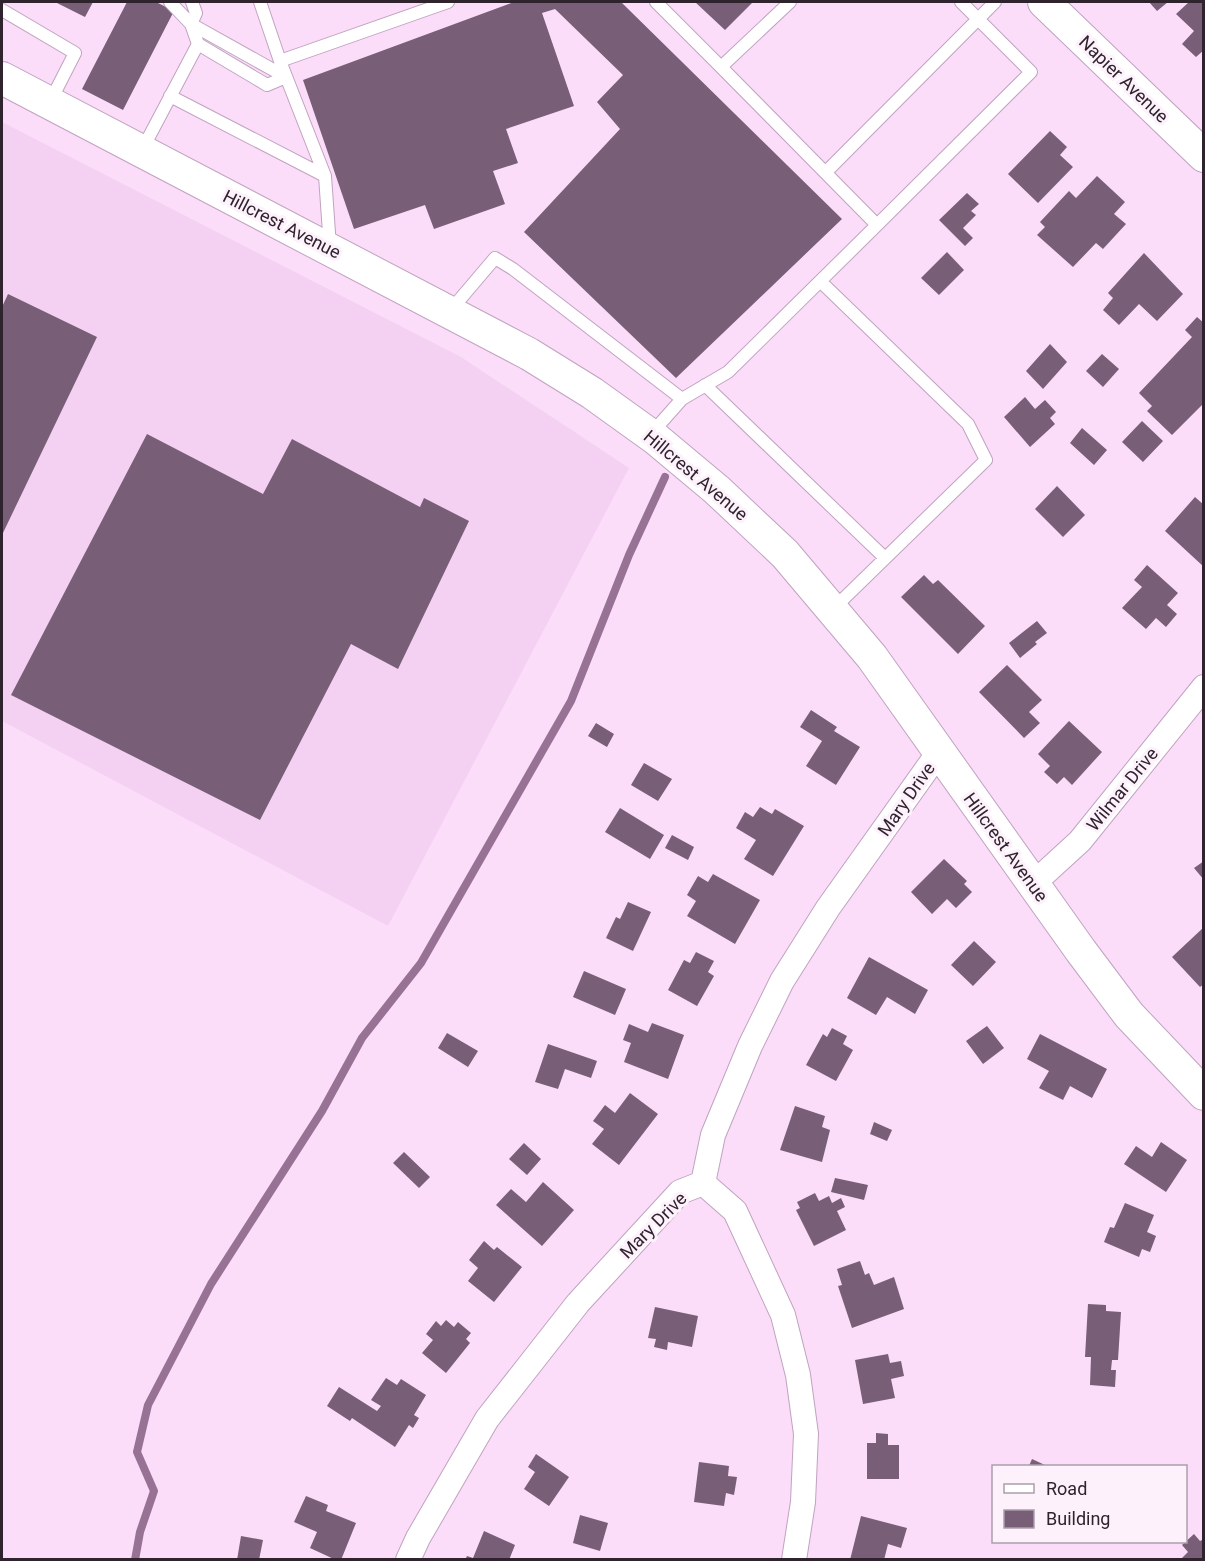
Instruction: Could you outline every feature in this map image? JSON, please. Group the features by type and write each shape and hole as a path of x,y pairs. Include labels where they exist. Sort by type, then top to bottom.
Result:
{"street":[{"name":"Napier Avenue","path":"1044,2 1203,156"},
{"name":"Hillcrest Avenue","path":"2,78 529,354 592,393 650,435 717,490 785,554 872,657 1129,1015 1203,1094"},
{"name":"Wilmar Drive","path":"1033,884 1080,841 1203,687"},
{"name":"Mary Drive","path":"408,1560 418,1538 487,1419 578,1303 680,1192 703,1183 712,1135 750,1046 782,981 828,908 939,752"},
{"path":"703,1183 735,1211 783,1315 798,1375 806,1434 803,1502 794,1560"}],"lane":[{"path":"170,2 191,24 286,77"},
{"path":"192,2 196,13 191,24 198,44 267,85 286,77"},
{"path":"260,2 280,61 325,176 330,249"},
{"path":"280,61 432,4 448,2"},
{"path":"656,2 877,225"},
{"path":"721,67 790,2"},
{"path":"650,435 682,399 728,372 1031,72 961,2"},
{"path":"826,172 995,2"},
{"path":"2,10 75,53 50,103"},
{"path":"142,151 198,44"},
{"path":"170,96 325,176"},
{"path":"449,312 495,258 513,269 682,399"},
{"path":"820,281 968,424 986,460 832,610"},
{"path":"705,386 885,558"}],"shaded area":[{"path":"2,122 461,357 629,468 388,926 2,721"}],"building":[{"path":"55,2 93,2 85,17"},
{"path":"127,2 156,2 174,11 123,110 82,89"},
{"path":"514,2 621,2 842,219 676,378 524,232 620,129 597,102 623,75 555,9 542,13 574,106 506,129 518,163 493,171 505,204 434,229 425,205 354,229 303,80"},
{"path":"695,2 753,2 725,30"},
{"path":"1149,2 1168,2 1157,11"},
{"path":"1189,2 1204,2 1204,50 1196,57 1182,44 1194,31 1176,14"},
{"path":"1050,131 1067,147 1060,155 1073,167 1038,203 1008,174"},
{"path":"1097,176 1125,202 1114,214 1126,224 1103,249 1096,243 1073,267 1037,235 1045,227 1040,222 1069,191 1076,198"},
{"path":"967,193 979,204 971,211 976,215 963,228 973,238 965,246 939,220"},
{"path":"947,252 964,270 939,295 921,278"},
{"path":"1144,253 1183,294 1157,321 1139,304 1119,325 1103,310 1113,298 1108,293"},
{"path":"8,294 97,337 2,535 2,307"},
{"path":"1197,317 1204,323 1204,403 1172,435 1147,411 1152,406 1139,393 1192,337 1185,330"},
{"path":"1050,344 1067,362 1043,389 1026,371"},
{"path":"1102,354 1119,369 1103,387 1086,371"},
{"path":"1025,397 1035,409 1045,400 1056,412 1050,418 1055,424 1030,447 1004,417"},
{"path":"1142,421 1163,441 1143,462 1122,442"},
{"path":"1082,428 1107,450 1094,465 1070,443"},
{"path":"147,434 263,494 292,439 420,507 424,498 469,521 398,669 351,644 260,820 11,695"},
{"path":"1057,486 1085,515 1063,537 1035,509"},
{"path":"1195,497 1204,505 1204,567 1165,531"},
{"path":"1147,565 1178,593 1167,605 1177,614 1166,627 1156,618 1146,629 1122,608 1142,587 1134,580"},
{"path":"924,575 933,584 938,580 985,626 958,654 901,597"},
{"path":"1037,621 1047,633 1020,658 1009,643"},
{"path":"1007,665 1042,700 1029,712 1040,723 1024,738 979,692"},
{"path":"811,710 837,727 834,731 860,747 836,785 806,766 822,741 800,727"},
{"path":"1069,721 1102,752 1072,785 1064,777 1057,784 1044,772 1050,766 1038,754"},
{"path":"596,723 614,734 607,747 588,736"},
{"path":"644,763 672,779 658,801 631,785"},
{"path":"760,807 772,814 775,809 804,826 773,876 744,859 756,840 736,828 745,812 753,817"},
{"path":"620,808 664,835 650,859 605,832"},
{"path":"672,835 694,847 688,860 665,848"},
{"path":"944,859 967,881 964,884 972,892 956,908 947,899 932,914 911,892"},
{"path":"1204,861 1204,880 1194,868"},
{"path":"713,874 760,900 735,944 687,916 696,901 687,895 698,876 708,882"},
{"path":"628,902 651,912 633,951 606,938 616,917 620,919"},
{"path":"1204,927 1204,984 1200,987 1172,957"},
{"path":"974,941 996,962 973,986 951,965"},
{"path":"696,952 714,961 708,972 714,976 697,1006 668,990 684,960 690,963"},
{"path":"869,957 928,990 915,1014 887,997 876,1015 847,998"},
{"path":"584,971 626,989 615,1015 573,997"},
{"path":"652,1023 684,1035 668,1079 624,1062 631,1043 623,1040 629,1024 648,1032"},
{"path":"987,1026 1004,1048 983,1064 966,1041"},
{"path":"832,1028 847,1036 843,1044 853,1050 836,1081 806,1065 823,1034 827,1037"},
{"path":"447,1033 478,1051 468,1067 438,1048"},
{"path":"1040,1034 1107,1069 1092,1098 1070,1086 1063,1100 1039,1088 1049,1071 1027,1059"},
{"path":"548,1044 597,1061 591,1078 565,1069 558,1089 535,1082"},
{"path":"630,1093 658,1114 619,1165 592,1144 604,1129 593,1121 605,1105 615,1113"},
{"path":"795,1106 825,1116 822,1127 830,1130 822,1162 780,1150"},
{"path":"874,1122 892,1130 887,1141 870,1134"},
{"path":"1161,1142 1187,1160 1166,1192 1124,1164 1136,1146 1152,1157"},
{"path":"524,1143 541,1159 527,1175 509,1159"},
{"path":"404,1152 430,1177 419,1188 393,1163"},
{"path":"835,1178 868,1185 864,1200 831,1192"},
{"path":"543,1182 574,1210 542,1246 496,1205 511,1189 526,1202"},
{"path":"815,1193 819,1201 829,1196 832,1203 841,1198 845,1207 837,1211 846,1230 814,1246 796,1210 800,1208 797,1202"},
{"path":"1125,1203 1154,1215 1147,1232 1156,1236 1150,1252 1142,1249 1139,1257 1104,1242 1110,1227 1114,1228"},
{"path":"484,1241 494,1250 497,1247 522,1267 494,1302 468,1281 478,1268 469,1260"},
{"path":"860,1261 865,1275 869,1273 874,1285 894,1277 904,1309 852,1328 838,1286 842,1285 837,1269"},
{"path":"1088,1304 1106,1305 1106,1311 1121,1312 1118,1360 1112,1360 1111,1370 1116,1370 1115,1387 1090,1385 1091,1357 1085,1357"},
{"path":"655,1307 698,1316 692,1347 668,1342 667,1350 654,1347 656,1339 648,1338"},
{"path":"446,1320 454,1327 458,1322 471,1333 466,1339 470,1343 446,1373 422,1353 433,1340 426,1334 436,1321 441,1326"},
{"path":"888,1354 890,1363 901,1361 904,1376 891,1379 895,1398 863,1404 855,1360"},
{"path":"386,1378 397,1385 401,1379 426,1395 414,1415 419,1418 413,1428 409,1425 395,1447 352,1418 350,1421 327,1406 339,1387 377,1411 381,1406 371,1400"},
{"path":"876,1433 888,1434 888,1445 899,1445 899,1479 867,1479 867,1443 876,1443"},
{"path":"536,1454 569,1477 549,1506 524,1489 535,1472 528,1467"},
{"path":"1032,1459 1045,1465 1029,1465"},
{"path":"699,1462 729,1466 728,1476 737,1477 734,1495 726,1493 724,1506 694,1502"},
{"path":"306,1496 328,1505 326,1511 356,1523 341,1560 336,1560 310,1548 317,1532 294,1522"},
{"path":"580,1515 608,1523 600,1551 573,1543"},
{"path":"861,1516 907,1528 901,1548 888,1544 884,1560 850,1560"},
{"path":"484,1531 515,1545 509,1560 465,1560 467,1556 473,1558"},
{"path":"1194,1534 1200,1541 1204,1539 1204,1560 1180,1560 1188,1552 1182,1545 1187,1543"},
{"path":"241,1536 263,1540 259,1560 237,1560"}],"waterway":[{"path":"135,1560 140,1532 154,1491 137,1452 148,1405 211,1284 322,1111 362,1038 421,963 571,701 629,555 665,477"}]}
